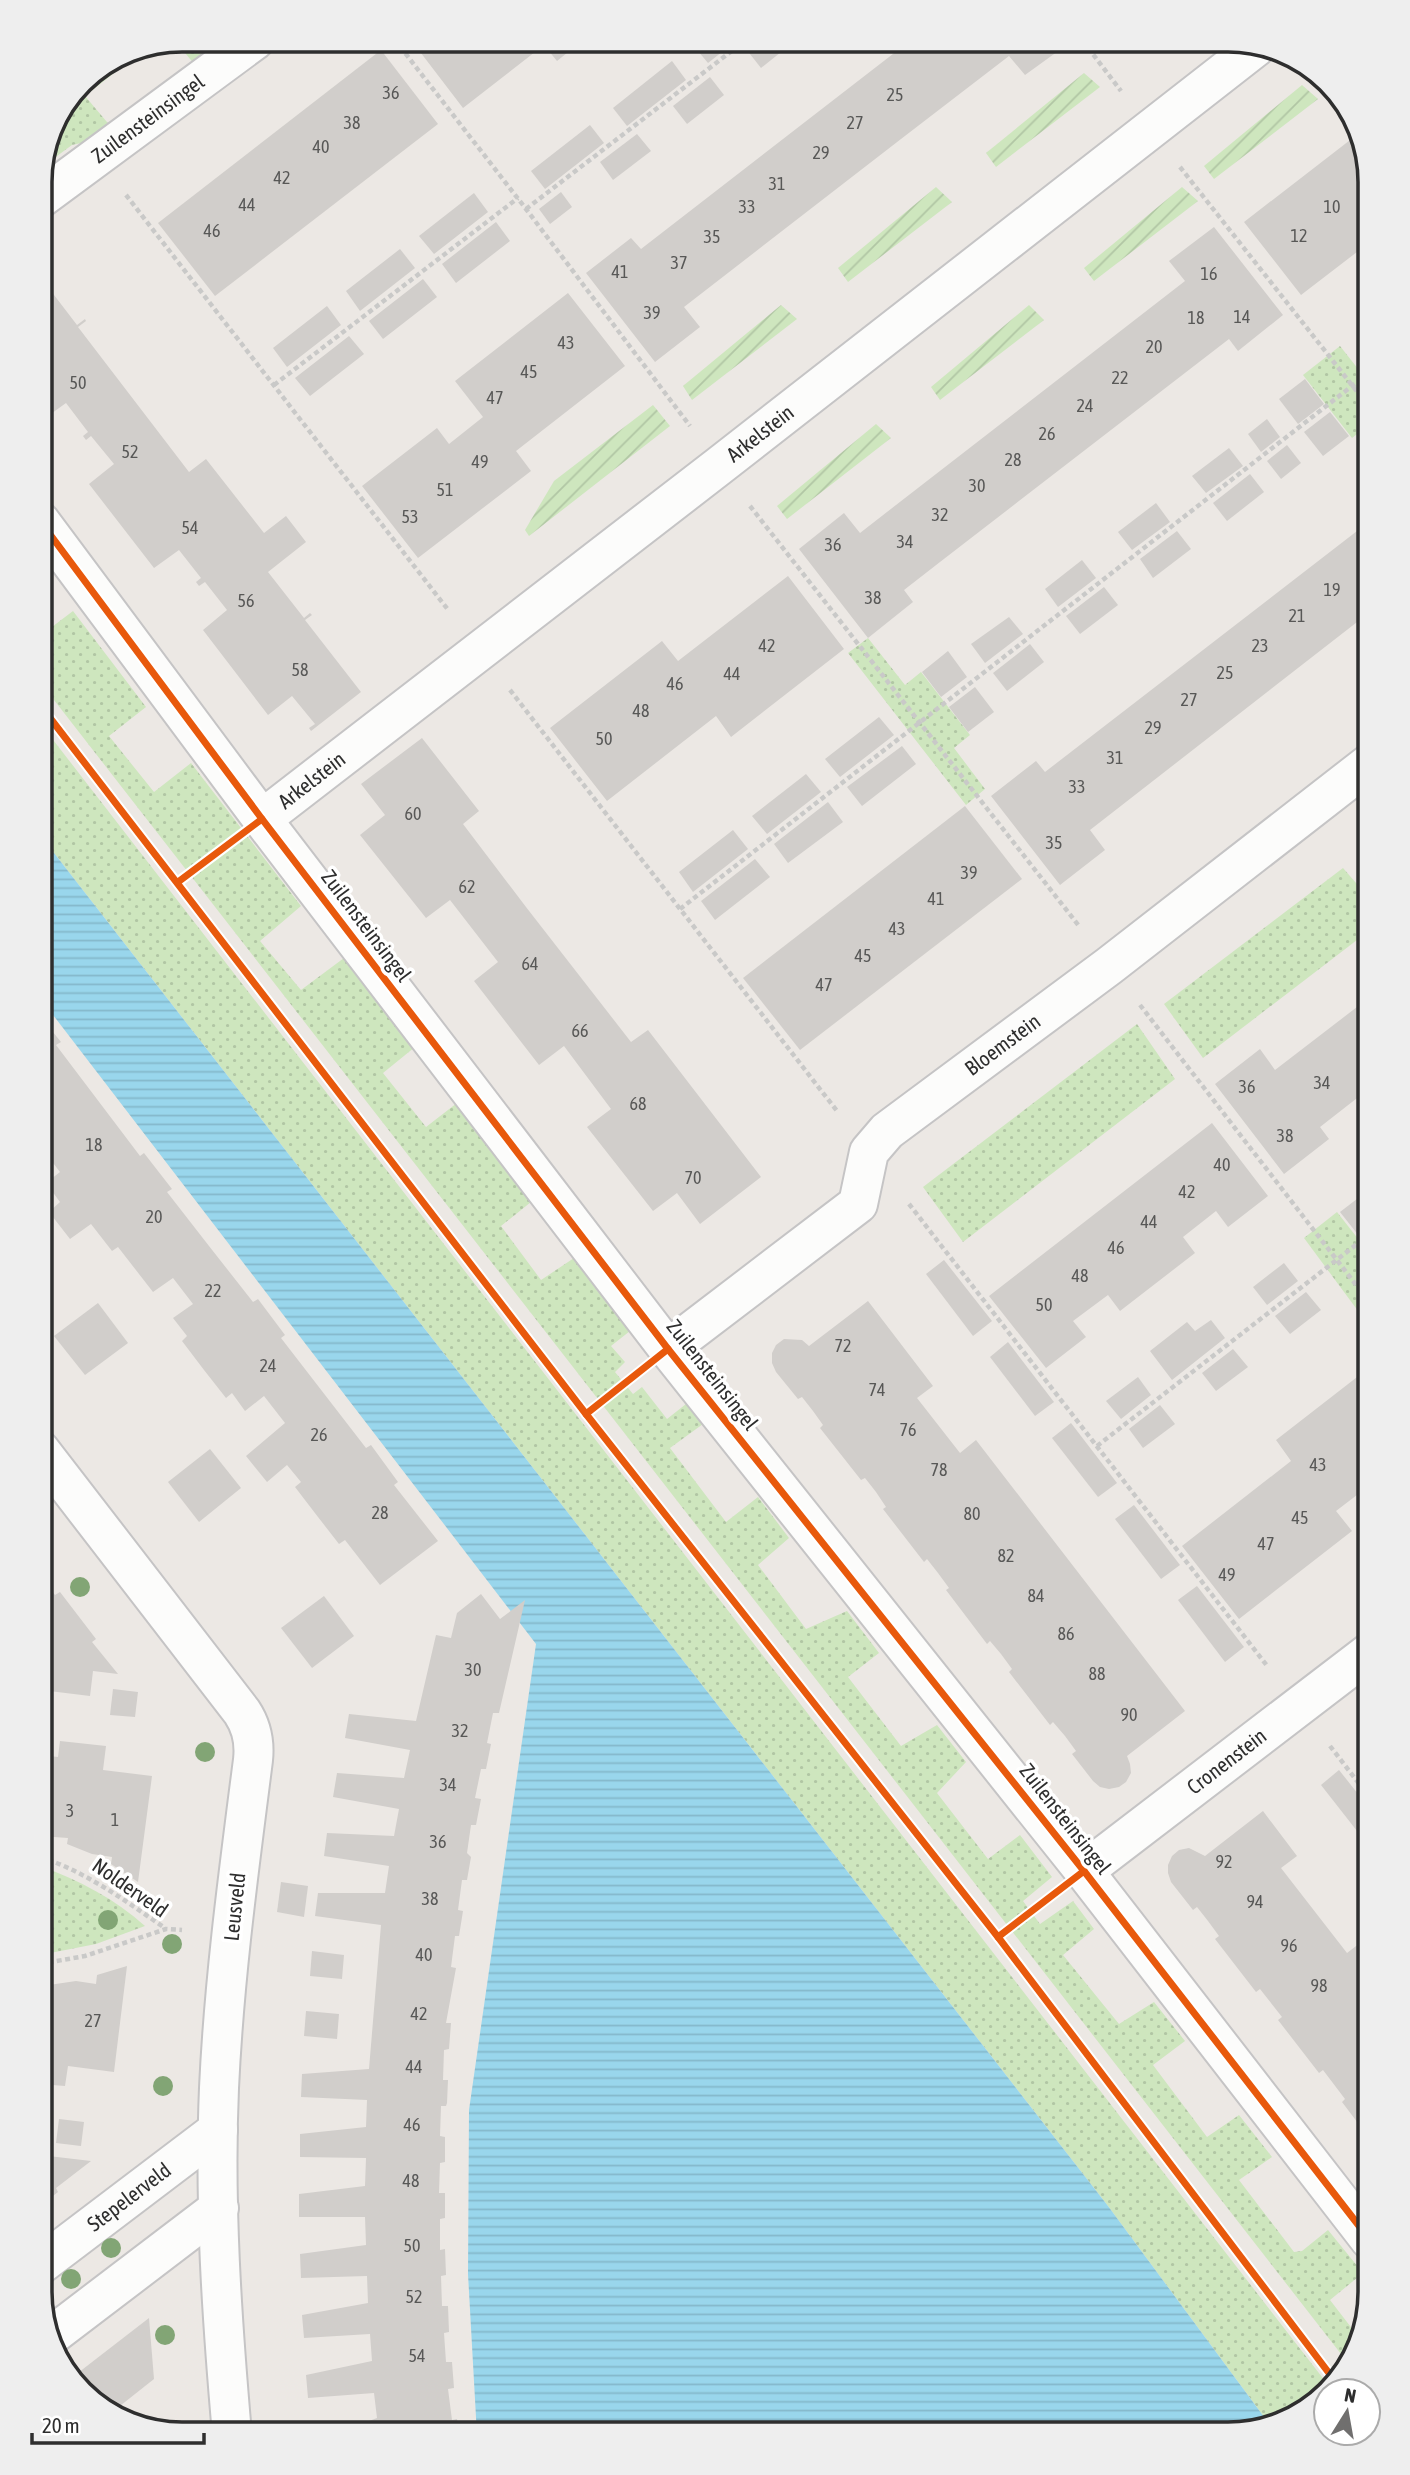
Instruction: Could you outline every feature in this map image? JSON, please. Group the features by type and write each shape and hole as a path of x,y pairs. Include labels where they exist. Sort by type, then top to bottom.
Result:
{"street":[{"name":"Zuilensteinsingel","path":"53,189 237,53"},
{"name":"Arkelstein","path":"262,818 1247,54"},
{"name":"Zuilensteinsingel","path":"53,539 262,818 668,1349 1084,1871 1358,2225"},
{"name":"Bloemstein","path":"869,1152 887,1130 1109,966 1358,772"},
{"path":"668,1349 858,1204 869,1152"},
{"name":"Leusveld","path":"52,1466 242,1712 253,1738 254,1753 222,2042 218,2130 223,2323 231,2422"},
{"name":"Cronenstein","path":"1084,1871 1358,1661"},
{"name":"Stepelerveld","path":"52,2256 218,2130"},
{"path":"58,2331 219,2208"}],"path":[{"path":"405,53 518,198 719,466 1358,1288"},
{"path":"526,209 729,53"},
{"path":"1092,53 1358,393"},
{"path":"96,156 1358,1782"},
{"path":"274,385 518,198"},
{"path":"680,909 1358,381"},
{"path":"1097,1446 1358,1243"}],"green space":[{"path":"185,53 209,53 195,65"},
{"path":"117,70 90,92 104,79"},
{"path":"1084,73 1100,87 996,167 986,153"},
{"path":"1302,85 1318,99 1214,179 1204,166"},
{"path":"86,97 112,128 90,141 72,145 56,157 62,133 74,110"},
{"path":"936,187 952,202 848,282 838,268"},
{"path":"1182,187 1198,201 1094,281 1084,268"},
{"path":"781,305 797,319 692,400 683,386"},
{"path":"1029,305 1044,320 940,400 931,387"},
{"path":"1340,346 1358,369 1358,433 1352,438 1303,375"},
{"path":"653,405 670,426 529,536 525,530 554,481"},
{"path":"876,424 891,438 787,519 777,506"},
{"path":"73,611 146,707 109,736 154,792 191,763 301,906 260,941 301,990 344,958 415,1047 383,1073 426,1127 457,1103 531,1202 501,1226 541,1280 574,1258 630,1331 611,1346 625,1362 615,1372 633,1394 642,1387 667,1419 686,1404 703,1424 670,1448 726,1522 758,1497 789,1538 758,1565 806,1629 847,1611 879,1653 848,1677 901,1746 937,1725 966,1762 937,1793 988,1859 1020,1835 1052,1877 1023,1901 1040,1924 1073,1901 1094,1929 1063,1955 1119,2024 1154,2002 1185,2041 1153,2065 1207,2137 1239,2115 1272,2157 1239,2180 1294,2252 1302,2251 1328,2230 1358,2267 1358,2277 1330,2300 1352,2329 1342,2355 53,698 53,626"},
{"path":"868,638 905,685 921,672 970,735 954,748 985,789 966,805 848,653"},
{"path":"53,739 1322,2377 1312,2377 1312,2391 1300,2401 1264,2417 1108,2206 53,851"},
{"path":"1343,868 1358,885 1358,939 1203,1058 1164,1004"},
{"path":"1137,1024 1175,1079 963,1242 923,1187"},
{"path":"1337,1212 1358,1239 1358,1311 1304,1238"},
{"path":"52,1871 96,1891 145,1926 96,1944 52,1953"}],"water":[{"path":"53,851 1108,2206 1264,2417 1227,2422 476,2422 468,2274 469,2110 536,1644 53,1014"}],"building":[{"path":"377,53 383,53 438,124 215,296 158,223"},
{"path":"421,53 534,53 463,108"},
{"path":"550,53 567,53 557,61"},
{"path":"700,53 721,53 708,63"},
{"path":"749,53 780,53 761,68"},
{"path":"894,53 1055,53 1025,75 1009,56 901,139 684,307 700,327 655,362 586,273 631,238 641,249"},
{"path":"672,61 686,80 627,126 613,108"},
{"path":"710,77 724,95 687,124 673,106"},
{"path":"590,125 604,143 545,189 531,171"},
{"path":"637,134 651,151 613,180 600,162"},
{"path":"1350,140 1358,183 1358,251 1301,295 1244,222"},
{"path":"561,192 572,207 550,224 539,209"},
{"path":"474,193 488,212 434,254 419,236"},
{"path":"496,222 510,241 456,283 442,264"},
{"path":"1214,227 1283,315 1238,351 1229,339 904,590 913,602 868,638 799,549 844,513 860,533 1185,281 1169,261"},
{"path":"400,249 415,268 360,311 346,291"},
{"path":"423,279 437,297 383,339 369,321"},
{"path":"568,293 625,366 516,451 531,471 418,558 362,486 437,428 449,444 483,417 455,381"},
{"path":"53,294 77,325 85,319 78,327 189,472 206,459 264,533 286,516 306,542 268,572 304,618 310,613 312,615 305,620 361,692 311,731 309,728 315,724 292,696 268,715 203,630 227,610 205,582 199,586 196,582 201,578 179,550 154,568 89,484 114,464 91,436 86,440 83,436 88,432 66,403 53,412"},
{"path":"327,306 341,325 287,367 273,348"},
{"path":"349,336 364,354 310,396 295,378"},
{"path":"1305,379 1324,404 1298,424 1279,399"},
{"path":"1330,412 1349,436 1323,456 1304,432"},
{"path":"1267,419 1280,437 1261,452 1248,434"},
{"path":"1287,445 1301,463 1281,479 1267,461"},
{"path":"1229,448 1243,466 1206,493 1192,476"},
{"path":"1250,474 1264,492 1227,521 1213,503"},
{"path":"1156,503 1170,522 1132,550 1118,532"},
{"path":"1358,530 1358,621 1090,830 1105,850 1060,885 991,796 1036,761 1045,772"},
{"path":"1177,531 1191,549 1153,578 1140,559"},
{"path":"1082,560 1096,578 1058,607 1045,589"},
{"path":"788,576 844,649 731,737 716,716 607,801 550,728 662,641 678,661"},
{"path":"1104,587 1118,605 1080,634 1066,616"},
{"path":"1009,617 1023,634 985,663 971,644"},
{"path":"1030,644 1044,662 1007,691 993,673"},
{"path":"948,651 967,677 941,697 922,672"},
{"path":"975,687 994,712 968,732 949,707"},
{"path":"879,717 894,735 840,777 825,759"},
{"path":"422,738 479,811 463,824 526,907 631,1042 648,1030 761,1177 700,1224 677,1193 653,1211 587,1127 611,1109 564,1046 539,1065 474,981 498,962 450,900 426,918 360,835 385,815 361,784"},
{"path":"902,746 916,764 862,806 847,787"},
{"path":"806,774 821,792 767,834 752,816"},
{"path":"828,802 843,822 788,863 774,844"},
{"path":"965,806 1022,879 800,1050 743,978"},
{"path":"733,830 748,849 693,892 679,872"},
{"path":"755,859 770,877 715,920 701,901"},
{"path":"1358,1006 1358,1097 1320,1127 1329,1139 1284,1174 1215,1084 1260,1049 1275,1070"},
{"path":"53,1032 61,1042 56,1045 140,1156 144,1153 172,1189 167,1192 253,1302 258,1299 285,1335 281,1338 366,1448 371,1445 398,1482 394,1485 438,1541 380,1585 345,1540 339,1544 318,1517 295,1487 301,1482 287,1465 267,1482 246,1456 285,1423 264,1396 245,1411 232,1393 226,1398 204,1370 182,1341 187,1336 173,1318 193,1304 173,1278 153,1292 118,1247 112,1251 91,1224 70,1239 53,1217 53,1209 60,1202 53,1192 53,1178 60,1172 53,1162"},
{"path":"1212,1123 1268,1196 1228,1227 1216,1211 1183,1237 1195,1253 1120,1311 1108,1295 1073,1321 1086,1337 1046,1368 989,1296"},
{"path":"1358,1198 1358,1235 1340,1212"},
{"path":"944,1260 992,1321 973,1336 926,1274"},
{"path":"1284,1263 1298,1281 1267,1305 1253,1287"},
{"path":"1306,1292 1321,1310 1290,1334 1275,1316"},
{"path":"868,1301 933,1386 917,1398 960,1453 976,1440 1185,1711 1127,1756 1131,1773 1119,1787 1100,1787 1093,1781 1072,1754 1076,1751 1065,1736 1053,1722 1050,1725 1009,1672 1012,1669 1001,1654 990,1641 987,1644 946,1590 949,1588 938,1573 927,1559 924,1562 883,1509 886,1507 876,1492 865,1478 861,1480 820,1428 823,1425 802,1397 798,1399 776,1372 772,1353 776,1345 784,1339 802,1340 809,1346"},
{"path":"98,1303 128,1343 85,1375 54,1336"},
{"path":"1211,1320 1225,1338 1172,1380 1150,1351 1187,1322 1195,1331"},
{"path":"1008,1342 1054,1402 1035,1416 990,1357"},
{"path":"1233,1349 1248,1367 1216,1391 1202,1373"},
{"path":"1358,1376 1358,1494 1336,1511 1352,1531 1239,1619 1182,1546 1291,1461 1276,1440"},
{"path":"1138,1377 1151,1395 1121,1419 1106,1401"},
{"path":"1160,1405 1175,1424 1143,1448 1129,1429"},
{"path":"1071,1423 1117,1483 1098,1497 1052,1438"},
{"path":"210,1449 241,1488 199,1522 168,1482"},
{"path":"1134,1505 1180,1565 1161,1579 1115,1519"},
{"path":"1197,1586 1244,1647 1225,1662 1178,1600"},
{"path":"52,1592 55,1595 60,1592 96,1639 92,1642 118,1674 93,1671 90,1696 52,1691"},
{"path":"481,1594 500,1619 525,1600 499,1713 493,1713 487,1743 491,1744 486,1769 481,1769 475,1798 481,1799 476,1825 471,1825 467,1853 471,1857 467,1880 462,1880 458,1910 463,1911 459,1936 455,1936 451,1967 456,1968 446,2023 451,2023 449,2049 444,2050 443,2080 448,2080 447,2103 446,2106 441,2106 440,2136 445,2137 445,2162 440,2163 439,2193 445,2193 445,2218 440,2219 440,2250 445,2249 446,2275 441,2276 442,2306 448,2306 449,2332 444,2333 446,2362 452,2362 454,2388 448,2389 452,2420 457,2419 457,2422 366,2422 377,2418 374,2393 308,2398 306,2375 372,2361 370,2334 304,2338 302,2315 368,2303 367,2276 301,2278 300,2254 366,2245 365,2217 299,2217 299,2194 365,2186 366,2158 300,2157 300,2134 366,2127 367,2100 301,2097 302,2074 369,2069 381,1925 315,1916 318,1893 385,1893 389,1866 324,1856 327,1833 394,1836 399,1809 333,1797 337,1773 404,1778 410,1750 345,1738 349,1714 416,1721 436,1635 451,1638 457,1613"},
{"path":"324,1596 354,1636 312,1668 281,1628"},
{"path":"113,1689 138,1692 135,1717 110,1715"},
{"path":"60,1741 106,1746 103,1770 152,1776 138,1882 111,1864 112,1857 92,1854 67,1844 68,1838 52,1837 52,1756 58,1757"},
{"path":"1339,1770 1358,1794 1358,1832 1321,1785"},
{"path":"1263,1811 1297,1856 1281,1868 1347,1953 1358,1945 1358,2123 1342,2102 1345,2099 1323,2070 1319,2073 1278,2020 1282,2017 1260,1989 1256,1992 1215,1939 1219,1936 1208,1921 1197,1907 1193,1910 1171,1882 1168,1865 1179,1850 1189,1848 1205,1856"},
{"path":"281,1882 308,1886 304,1917 277,1912"},
{"path":"312,1951 344,1955 342,1979 310,1976"},
{"path":"127,1966 114,2072 68,2066 65,2086 52,2085 52,1985 76,1981 96,1984 97,1975"},
{"path":"306,2011 339,2014 337,2039 304,2036"},
{"path":"59,2119 84,2122 81,2146 56,2143"},
{"path":"52,2156 91,2161 56,2188 58,2192 52,2197"},
{"path":"149,2318 154,2379 120,2406 97,2390 80,2372"}],"cycle path":[{"path":"53,538 262,819 668,1349 1084,1871 1358,2225"},
{"path":"53,722 586,1414 998,1937 1329,2373"},
{"path":"178,882 262,819"},
{"path":"586,1414 668,1349"},
{"path":"998,1937 1084,1871"}]}
